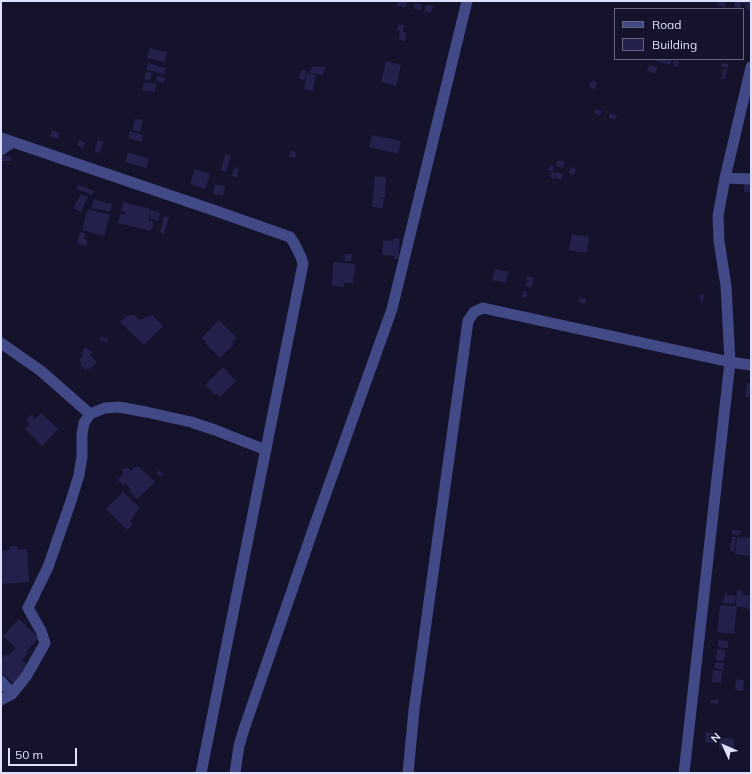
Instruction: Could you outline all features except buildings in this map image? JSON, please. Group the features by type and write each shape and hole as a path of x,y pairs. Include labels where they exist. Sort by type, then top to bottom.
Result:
{"street":[{"path":"235,773 239,746 244,729 392,309 467,1"},
{"path":"684,773 730,362 726,286 719,241 718,216 725,178 751,67"},
{"path":"1,138 223,213 290,238 301,257 303,264 201,773"},
{"path":"1,150 13,142"},
{"path":"725,178 751,179"},
{"path":"408,773 415,702 468,321 474,312 484,308 730,362 751,365"},
{"path":"1,343 41,371 90,414"},
{"path":"1,700 12,694 27,675 45,643 41,631 28,608 48,567 71,501 79,475 82,457 82,434 84,422 90,414 105,408 119,407 146,412 191,422 266,450"},
{"path":"1,681 12,694"}]}
